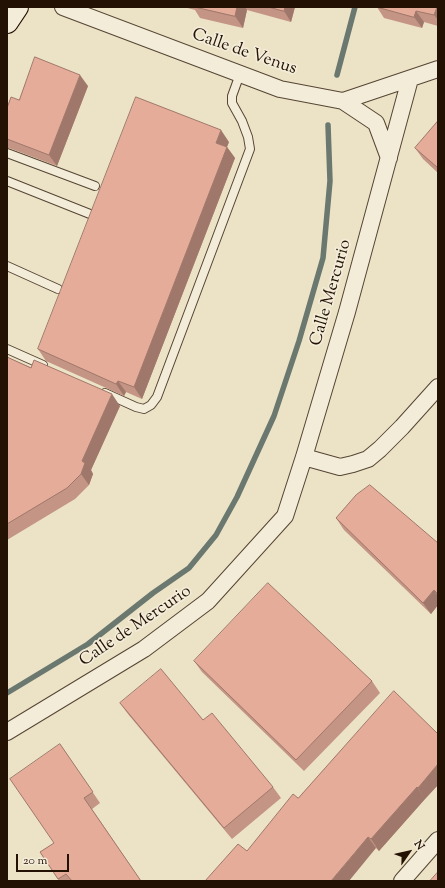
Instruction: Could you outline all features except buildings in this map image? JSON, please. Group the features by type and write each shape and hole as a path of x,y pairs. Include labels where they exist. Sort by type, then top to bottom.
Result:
{"street":[{"path":"7,22 17,7"},
{"name":"Calle de Venus","path":"63,7 280,89 343,101 438,69"},
{"name":"Calle Mercurio","path":"285,516 347,312 410,79"},
{"path":"343,101 376,123 388,158"},
{"path":"304,457 340,467 368,459 402,427 438,387"},
{"name":"Calle de Mercurio","path":"7,732 144,649 208,601 285,516"},
{"path":"402,881 438,840"}],"lane":[{"path":"100,391 144,409 151,406 157,396 250,149 248,137 242,121 232,103 232,96 240,74"},
{"path":"7,153 95,186"},
{"path":"7,181 95,216"},
{"path":"7,266 58,289"},
{"path":"7,349 50,368"}],"waterway":[{"path":"337,75 355,7"},
{"path":"7,693 88,644 153,593 189,568 216,535 237,497 274,416 299,341 323,258 330,181 328,125"}]}
